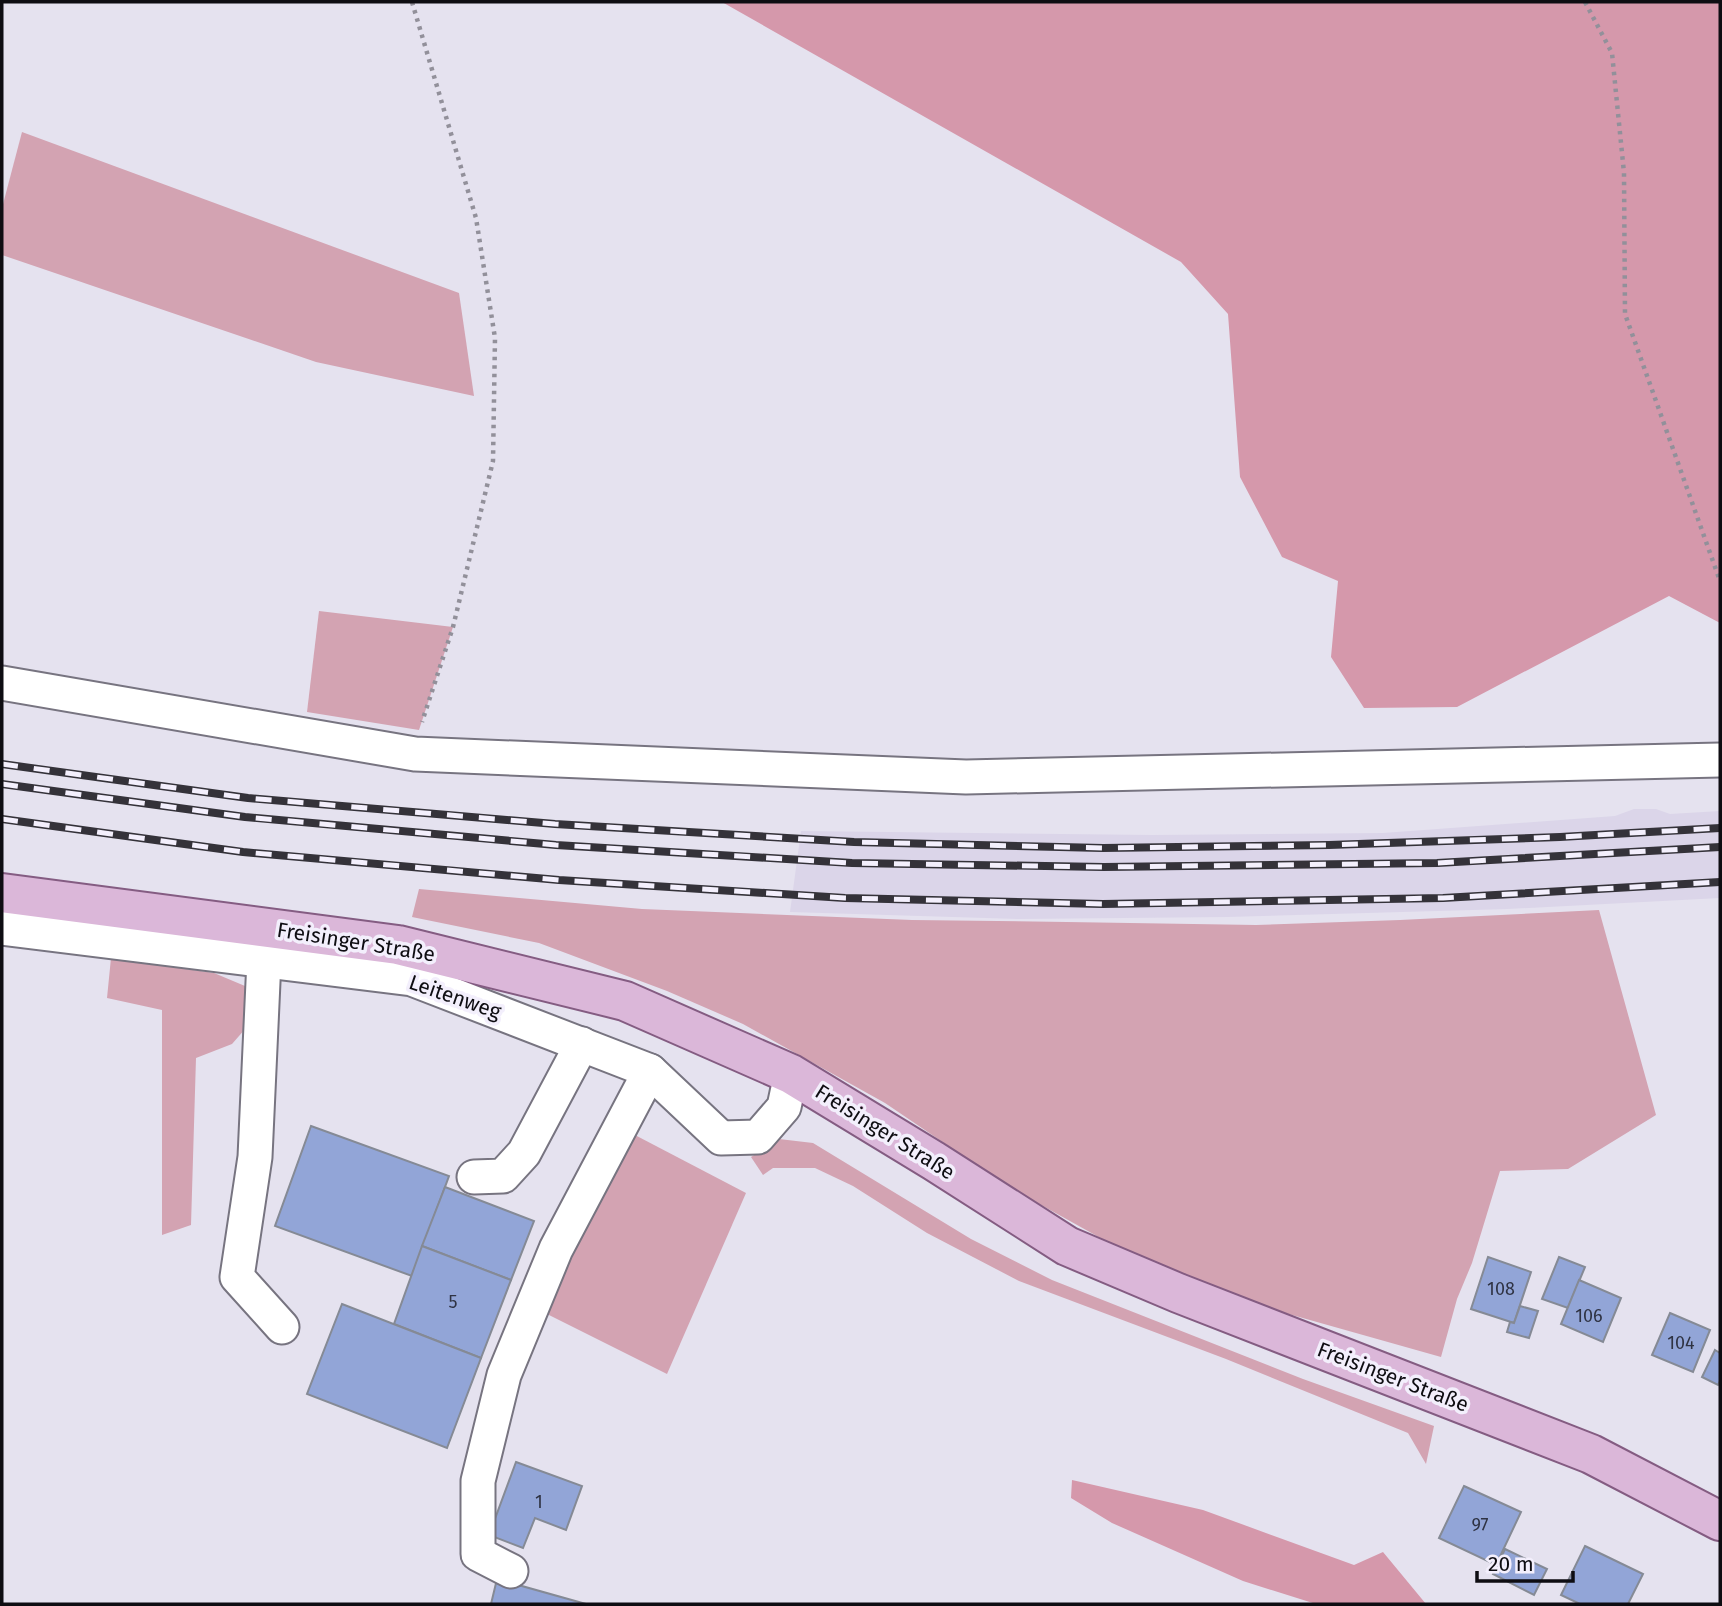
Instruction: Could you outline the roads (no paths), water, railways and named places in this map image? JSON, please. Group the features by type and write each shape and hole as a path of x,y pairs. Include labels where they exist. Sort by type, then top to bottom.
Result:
{"main road":[{"name":"Freisinger Straße","path":"2,893 398,945 625,1001 791,1074 1067,1246 1178,1293 1591,1454 1720,1521"}],"street":[{"path":"2,683 415,754 966,778 1720,760"},
{"name":"Leitenweg","path":"2,928 412,979 650,1071 721,1138 758,1137 784,1107 791,1074"},
{"path":"264,960 256,1157 237,1277 282,1327"},
{"path":"474,1178 503,1176 524,1153 582,1044"},
{"path":"511,1571 478,1554 478,1481 504,1375 556,1249 650,1071"}],"railway":[{"path":"2,764 248,798 555,824 854,842 1103,848 1329,845 1720,828"},
{"path":"2,784 245,817 556,845 852,863 1104,867 1437,863 1720,847"},
{"path":"2,819 243,852 559,880 845,898 1103,904 1443,898 1720,882"}]}
